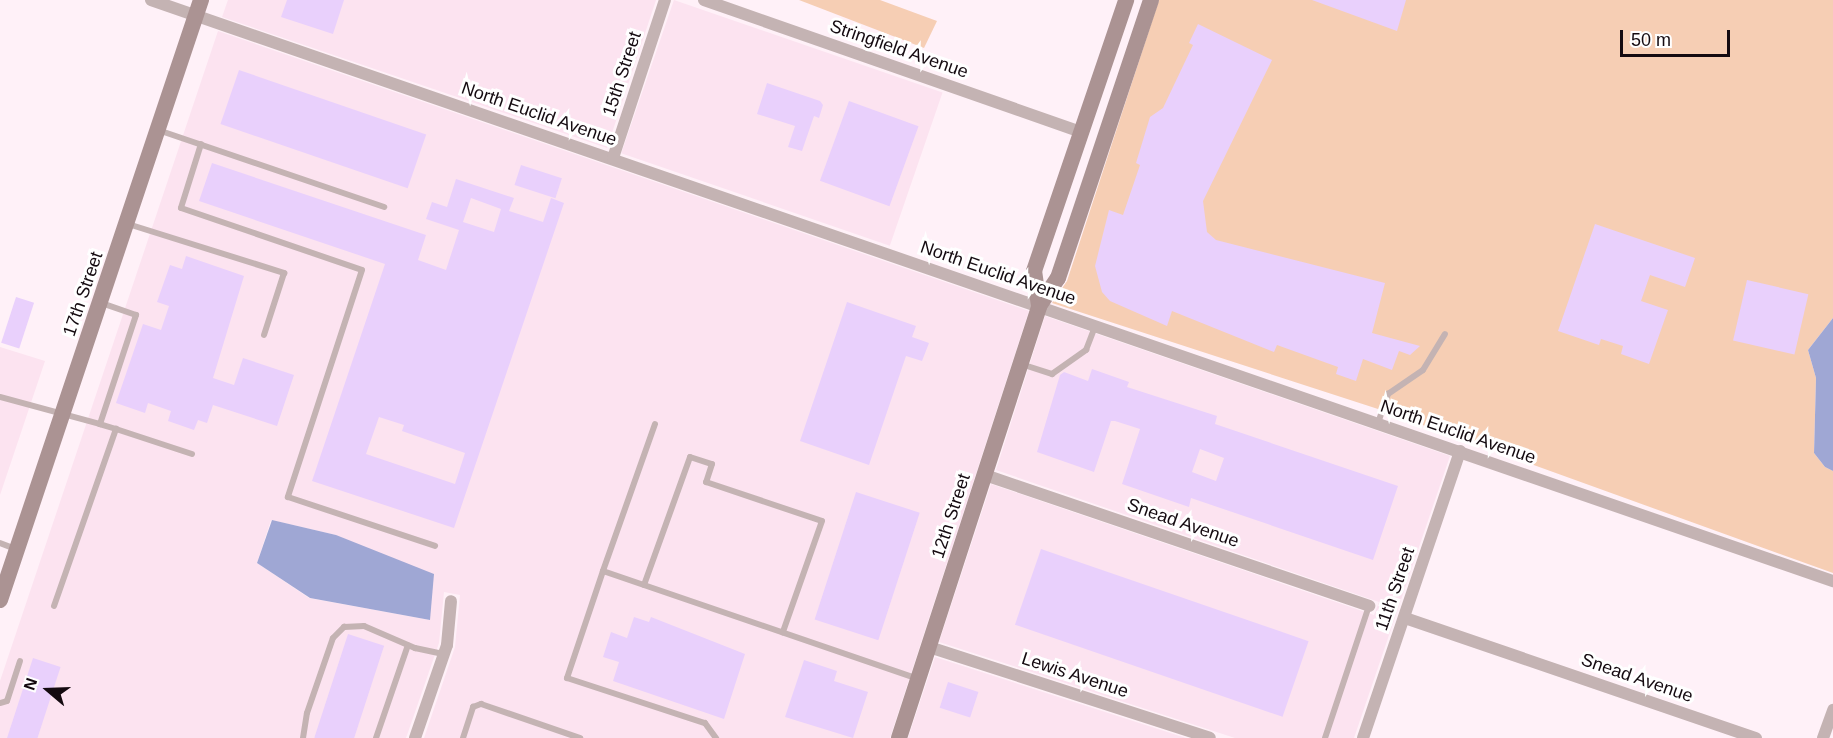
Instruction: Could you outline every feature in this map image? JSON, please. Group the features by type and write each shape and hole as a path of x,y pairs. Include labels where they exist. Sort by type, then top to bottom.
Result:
{"street":[{"name":"North Euclid Avenue","path":"151,0 199,8 613,158 1833,581"},
{"name":"15th Street","path":"613,158 665,0"},
{"name":"Stringfield Avenue","path":"704,0 1081,132"},
{"name":"12th Street","path":"1039,306 1034,271 1126,0"},
{"name":"12th Street","path":"899,738 1039,306 1058,279 1150,0"},
{"name":"17th Street","path":"0,600 199,8"},
{"name":"11th Street","path":"1363,738 1461,451"},
{"name":"Snead Avenue","path":"986,475 1369,606"},
{"path":"415,738 444,654 451,601"},
{"name":"Snead Avenue","path":"1405,618 1756,738"},
{"name":"Lewis Avenue","path":"929,647 1210,738"},
{"path":"1823,738 1833,710"}],"lane":[{"path":"158,130 384,207"},
{"path":"201,144 181,208 362,270 288,497 435,546"},
{"path":"128,223 284,273 264,335"},
{"path":"100,424 136,315 101,303"},
{"path":"1020,364 1052,374 1086,350 1095,326"},
{"path":"1378,423 1388,394 1423,370 1445,334"},
{"path":"0,397 62,417 100,424 192,454"},
{"path":"655,424 567,678 705,723 716,738"},
{"path":"54,606 116,429"},
{"path":"644,585 690,457 712,464 706,482 822,521 783,632"},
{"path":"0,543 17,549"},
{"path":"603,571 918,679"},
{"path":"1325,738 1369,606"},
{"path":"303,738 307,713 333,638 344,627 364,626 408,645 444,654"},
{"path":"376,738 408,645"},
{"path":"0,703 7,701 20,661"},
{"path":"463,738 472,707 481,704 580,738"}],"shaded area":[{"path":"228,0 656,0 607,148 222,17"},
{"path":"674,0 943,92 890,246 621,153"},
{"path":"799,0 880,0 937,21 924,48"},
{"path":"1159,0 1833,0 1833,318 1808,350 1816,378 1814,453 1825,467 1833,471 1833,573 1378,409 1052,303 1067,281"},
{"path":"218,31 1029,311 890,738 424,738 455,647 460,595 444,592 439,643 406,738 0,738 0,681","holes":["271,520 336,535 430,620 309,598 257,563"]},
{"path":"1045,316 1450,456 1354,738 1235,738 939,642 991,484 1374,615 1379,602 996,470"},
{"path":"0,347 45,361 0,495"},
{"path":"935,657 1186,738 908,738"}],"water":[{"path":"1833,318 1833,471 1825,467 1814,453 1816,378 1808,350"},
{"path":"272,520 336,535 434,574 430,620 310,598 257,563"}],"building":[{"path":"287,0 344,0 333,34 281,17"},
{"path":"1312,0 1406,0 1397,31"},
{"path":"1198,24 1272,60 1203,201 1207,232 1216,240 1385,283 1372,333 1420,346 1410,355 1399,351 1392,370 1363,359 1356,381 1336,374 1338,367 1277,345 1274,352 1172,311 1167,326 1110,301 1102,292 1095,266 1109,210 1123,215 1140,165 1136,163 1150,117 1163,108 1193,45 1189,43"},
{"path":"239,70 426,134 408,188 220,124"},
{"path":"767,83 820,101 823,105 819,118 814,116 802,151 788,147 795,126 757,114"},
{"path":"849,101 919,126 889,206 820,181"},
{"path":"212,163 426,235 418,260 446,270 459,230 426,219 432,202 447,207 456,179 514,198 509,211 543,222 551,198 564,203 454,528 312,481 385,264 199,201","holes":["471,198 501,209 494,232 463,222","379,417 404,425 402,431 465,453 455,484 366,454"]},
{"path":"521,165 562,178 555,198 515,185"},
{"path":"1595,224 1695,258 1685,287 1650,275 1641,301 1668,310 1649,364 1621,354 1623,346 1601,339 1599,345 1558,331"},
{"path":"186,256 244,276 213,378 234,385 243,358 294,375 277,426 213,405 207,423 198,420 194,430 168,421 171,411 148,403 145,413 116,403 143,324 161,330 169,306 157,302 170,265 182,269"},
{"path":"1747,280 1808,294 1794,355 1733,340"},
{"path":"16,297 34,303 19,349 1,343"},
{"path":"847,302 916,326 912,337 929,343 922,361 906,356 869,465 800,441"},
{"path":"1092,369 1129,382 1127,387 1217,416 1215,424 1398,486 1373,560 1191,498 1189,507 1122,484 1140,429 1111,421 1094,472 1037,452 1060,375 1064,372 1088,381","holes":["1200,449 1224,458 1216,481 1192,472"]},
{"path":"856,492 920,513 878,640 815,619"},
{"path":"1041,549 1309,641 1283,717 1015,625"},
{"path":"634,617 649,622 651,617 745,654 724,719 613,681 619,662 603,657 611,632 627,638"},
{"path":"348,634 384,646 354,738 314,738"},
{"path":"33,658 61,667 37,738 7,738"},
{"path":"804,660 837,671 834,681 868,692 853,738 785,717"},
{"path":"948,682 978,692 970,718 940,708"}]}
